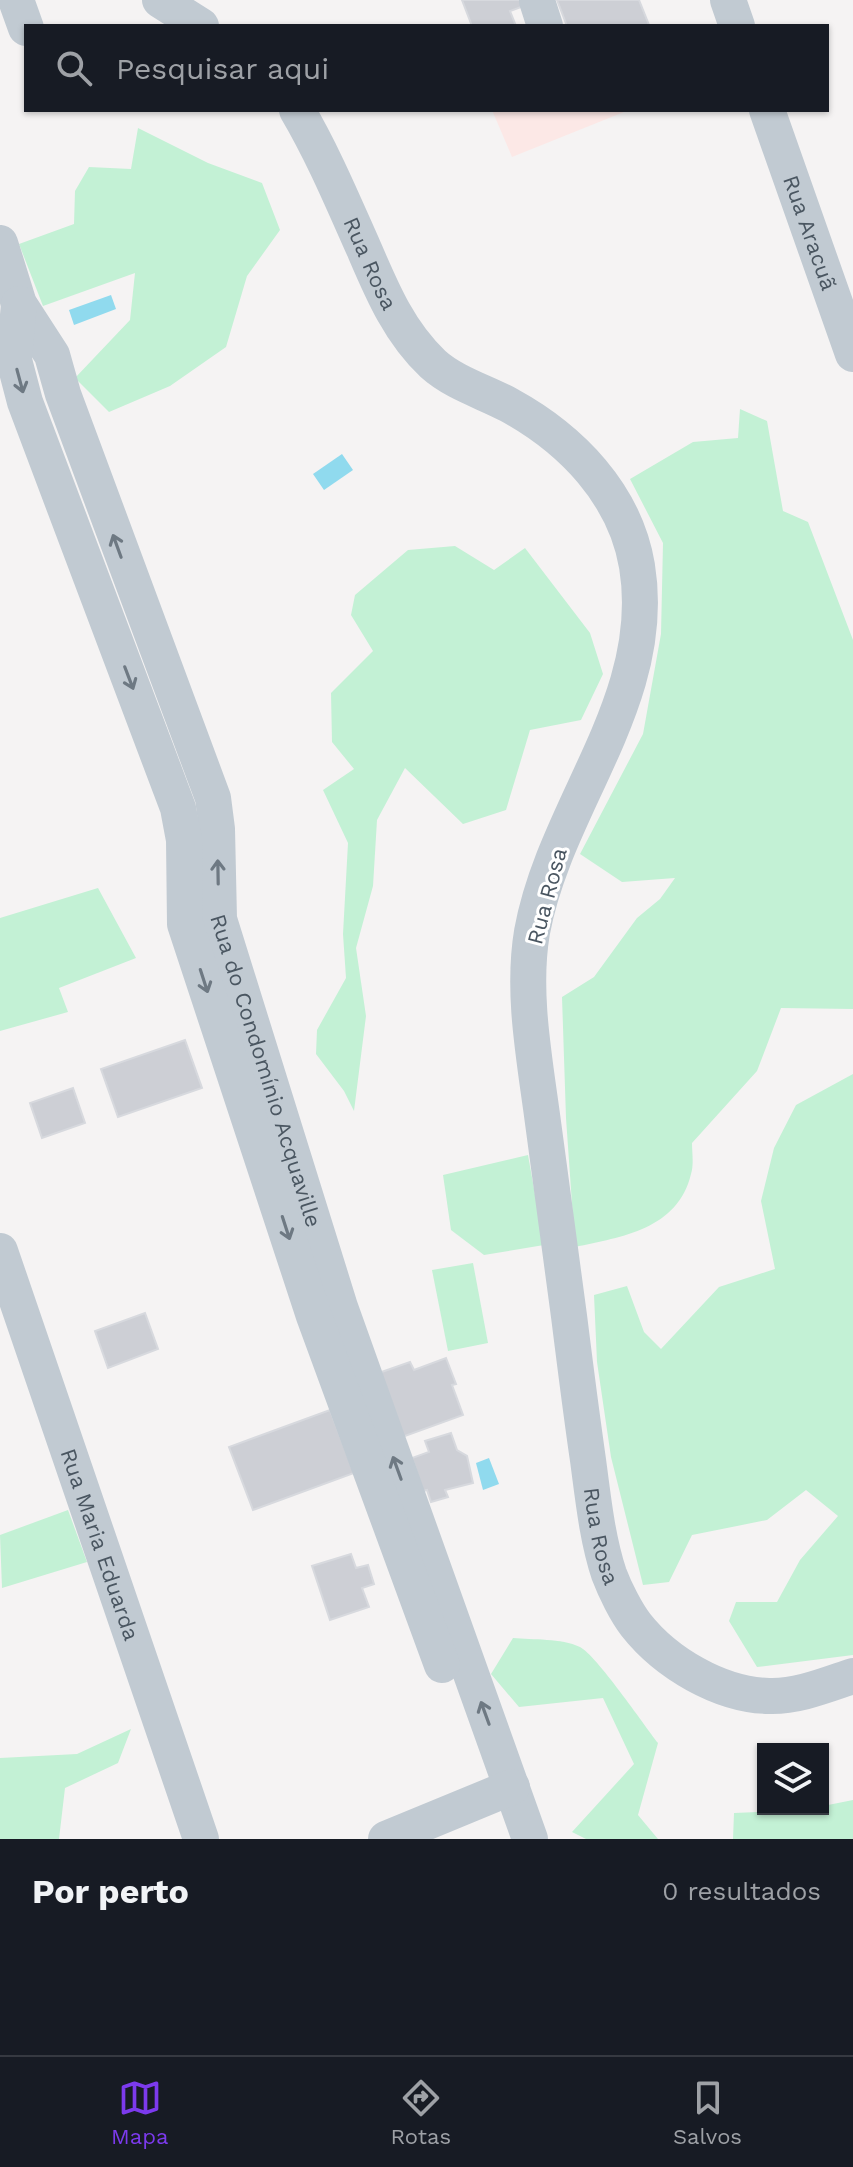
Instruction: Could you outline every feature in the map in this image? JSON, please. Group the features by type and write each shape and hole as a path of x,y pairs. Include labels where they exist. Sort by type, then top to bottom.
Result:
{"street":[{"path":"16,0 25,24"},
{"path":"160,0 198,24"},
{"path":"728,0 736,24"},
{"name":"Rua Rosa","path":"298,112 315,140 403,331 439,369 512,406 572,449 612,496 637,563 641,617 632,674 614,727 572,811 552,868 533,932 529,983 535,1065 593,1499 610,1575 635,1624 663,1652 728,1690 770,1697 802,1692 853,1676"},
{"name":"Rua Aracuã","path":"768,112 853,354"},
{"name":"Rua do Condomínio Acquaville","path":"0,243 19,304 52,355 139,606 213,798 217,829 219,919 249,1065 327,1311 398,1511 501,1792 530,1839"},
{"name":"Rua do Condomínio Acquaville","path":"19,304 14,360 25,402 178,808 184,840 185,924 249,1065"},
{"path":"106,619 139,606"},
{"path":"178,808 213,798"},
{"name":"Rua Maria Eduarda","path":"0,1251 201,1839"},
{"path":"386,1839 501,1792"},
{"name":"Rua do Condomínio Acquaville","path":"501,1792 504,1839"}],"shaded area":[{"path":"493,112 624,112 512,157"}],"green space":[{"path":"138,128 208,163 262,183 280,230 247,276 226,347 170,386 109,412 75,378 130,320 135,273 43,306 19,244 74,224 75,191 89,167 131,169"},
{"path":"740,409 767,421 783,511 808,522 853,640 853,1009 781,1008 757,1071 692,1143 691,1174 684,1193 674,1207 661,1219 629,1234 575,1247 562,997 594,977 637,918 660,899 675,878 622,882 580,854 643,734 661,634 663,543 630,479 693,442 738,438"},
{"path":"455,546 494,570 525,548 590,633 603,674 581,720 530,730 506,810 463,824 405,768 377,820 373,886 356,948 366,1016 354,1111 344,1091 316,1054 317,1030 346,978 343,934 348,843 323,790 354,769 332,742 331,693 373,651 351,615 355,595 408,550"},
{"path":"98,888 136,958 59,988 68,1012 0,1031 0,918"},
{"path":"853,1074 853,1655 757,1667 729,1621 736,1602 777,1602 800,1560 838,1516 806,1490 767,1520 692,1535 669,1582 643,1585 611,1457 597,1362 594,1295 627,1286 644,1332 661,1349 719,1287 775,1269 761,1201 774,1148 796,1105"},
{"path":"528,1155 544,1245 484,1255 451,1230 443,1175"},
{"path":"473,1263 488,1343 448,1351 432,1270"},
{"path":"68,1510 87,1562 2,1588 0,1535"},
{"path":"513,1638 556,1641 580,1647 608,1676 658,1743 638,1815 658,1839 586,1839 572,1832 634,1764 603,1698 519,1707 491,1674"},
{"path":"131,1729 118,1763 65,1788 59,1839 0,1839 0,1758 77,1754"},
{"path":"853,1800 853,1839 733,1839 734,1813 829,1815 829,1805"}],"water":[{"path":"111,295 116,309 74,325 69,310"},
{"path":"342,454 353,470 324,490 313,474"},
{"path":"489,1458 499,1484 483,1490 476,1463"}],"building":[{"path":"462,0 540,0 510,11 515,24 471,24"},
{"path":"557,0 639,0 649,24 566,24"},
{"path":"185,1040 202,1088 118,1117 101,1069"},
{"path":"73,1088 85,1123 42,1138 30,1103"},
{"path":"145,1313 158,1349 108,1368 95,1331"},
{"path":"446,1358 463,1415 394,1440 376,1374 410,1362 414,1370"},
{"path":"330,1410 354,1473 253,1510 229,1447"},
{"path":"451,1433 457,1450 467,1456 473,1483 445,1490 448,1497 431,1502 427,1490 423,1491 412,1458 429,1452 425,1441"},
{"path":"351,1554 356,1568 368,1565 374,1584 362,1588 369,1607 330,1620 312,1566"}]}
